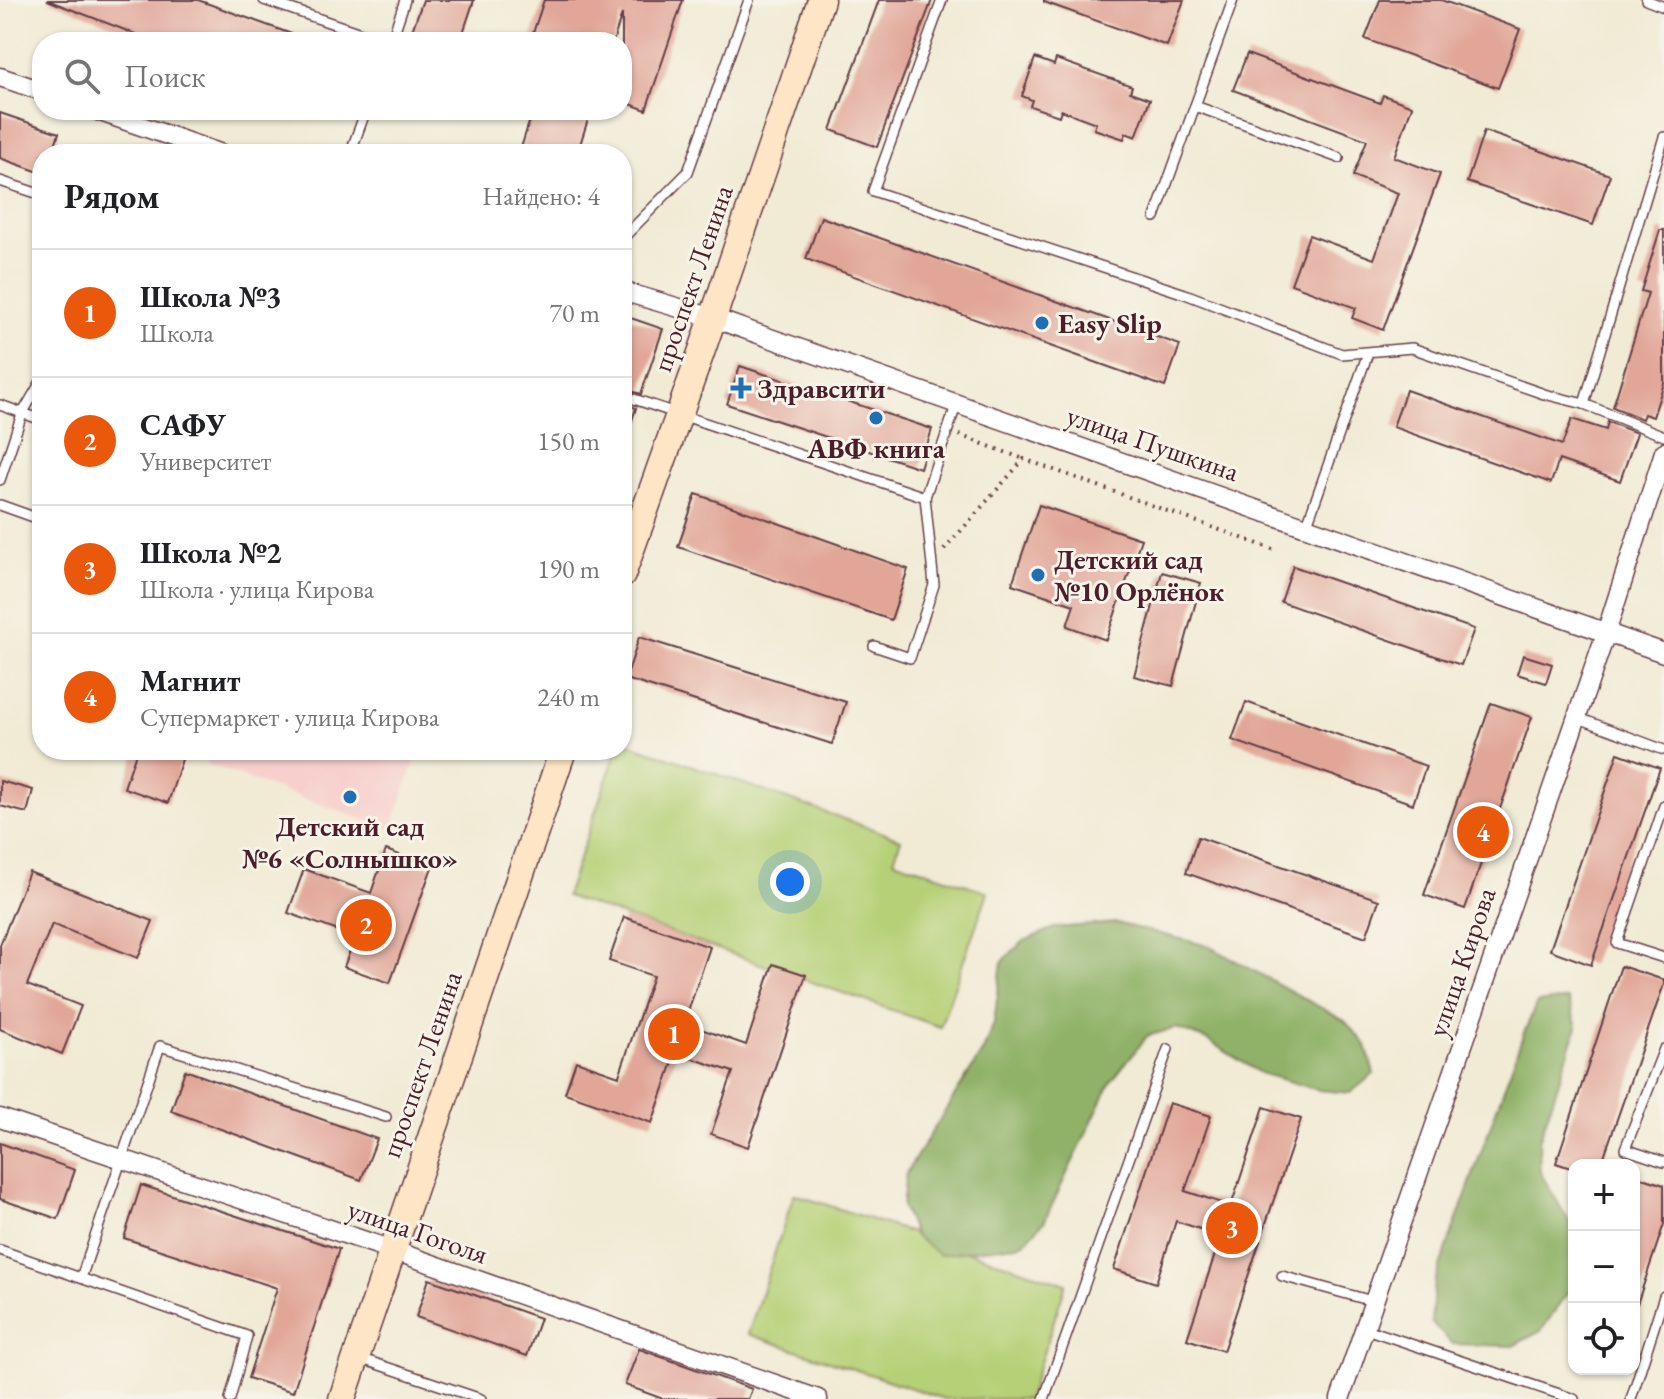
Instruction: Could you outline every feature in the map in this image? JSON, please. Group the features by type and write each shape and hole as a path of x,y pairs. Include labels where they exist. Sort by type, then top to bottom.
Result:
{"street":[{"name":"проспект Ленина","path":"632,547 821,0"},
{"path":"0,77 32,88"},
{"path":"117,120 170,144"},
{"name":"улица Пушкина","path":"632,294 713,318 1664,653"},
{"name":"улица Кирова","path":"1340,1399 1606,633 1664,452"},
{"name":"проспект Ленина","path":"342,1399 560,760"},
{"name":"улица Гоголя","path":"0,1118 120,1161 392,1250 818,1399"}],"lane":[{"path":"264,0 359,32"},
{"path":"393,32 405,0"},
{"path":"632,229 688,172 749,0"},
{"path":"942,0 873,191 1185,294 1342,354 1412,348 1544,394 1584,404 1664,436"},
{"path":"1155,217 1233,0"},
{"path":"1646,0 1664,7"},
{"path":"1195,106 1339,158"},
{"path":"354,144 362,120"},
{"path":"1584,404 1664,137"},
{"path":"0,181 32,192"},
{"path":"1306,527 1368,353"},
{"path":"0,480 22,414 32,397"},
{"path":"632,398 925,497"},
{"path":"874,646 910,658 934,585 925,497 957,403"},
{"path":"0,405 32,417"},
{"path":"0,505 32,516"},
{"path":"1576,717 1664,750"},
{"path":"1664,806 1617,943 1664,958"},
{"path":"81,1278 160,1046 386,1117"},
{"path":"1044,1399 1168,1049"},
{"path":"1664,1049 1625,1149 1664,1162"},
{"path":"0,1250 247,1336 230,1399"},
{"path":"1282,1276 1372,1301"},
{"path":"1631,1399 1664,1296"},
{"path":"1363,1328 1574,1399"},
{"path":"356,1358 466,1397 481,1399"}],"path":[{"path":"948,431 1275,550"},
{"path":"932,564 1024,459"}],"shaded area":[{"name":"Детский сад №6 «Солнышко»","path":"207,760 415,760 391,829 206,764"}],"green space":[{"path":"632,745 901,839 894,860 988,892 940,1027 566,896 614,760 632,760"},
{"path":"1116,923 1209,946 1345,1021 1366,1045 1374,1074 1350,1093 1319,1090 1260,1073 1207,1040 1176,1028 1147,1036 1110,1083 1044,1222 1023,1244 939,1255 915,1236 902,1206 906,1173 983,1051 994,1023 1002,962 1024,941 1054,928"},
{"path":"1568,999 1577,1027 1539,1141 1540,1172 1568,1220 1568,1292 1541,1331 1513,1346 1452,1344 1431,1322 1435,1281 1537,1003"},
{"path":"794,1194 1066,1284 1028,1399 944,1399 748,1334"}],"building":[{"path":"47,0 198,0 286,32 130,32"},
{"path":"423,0 474,0 463,32 412,32"},
{"path":"544,0 683,0 646,110 632,105 632,32 622,32 622,14 616,32 533,32"},
{"path":"879,0 932,0 877,147 831,130"},
{"path":"1044,0 1184,0 1167,46"},
{"path":"1380,0 1441,0 1520,29 1498,88 1365,39"},
{"path":"1247,54 1380,103 1383,95 1412,106 1394,157 1440,174 1383,330 1352,318 1356,308 1291,284 1309,235 1374,259 1398,193 1353,176 1367,140 1233,90"},
{"path":"1035,58 1054,65 1056,59 1132,86 1130,92 1150,99 1136,137 1126,133 1124,139 1094,129 1096,123 1061,110 1059,116 1030,106 1032,100 1022,96"},
{"path":"0,113 59,133 55,144 32,144 32,169 0,158"},
{"path":"530,120 588,120 580,144 522,144"},
{"path":"1484,131 1610,175 1593,225 1467,182"},
{"path":"821,217 1180,345 1165,387 806,259"},
{"path":"1660,230 1664,230 1664,383 1653,417 1644,414 1642,419 1613,407 1648,293 1641,291"},
{"path":"632,318 663,329 641,394 632,391"},
{"path":"740,366 932,429 920,468 727,404"},
{"path":"1406,390 1562,445 1572,419 1606,430 1608,422 1637,433 1620,481 1559,460 1551,483 1393,427"},
{"path":"696,494 908,569 891,620 678,547"},
{"name":"Детский сад №10 Орлёнок","path":"1039,505 1141,539 1106,640 1067,626 1074,605 1012,584"},
{"path":"1293,566 1474,629 1461,665 1281,602"},
{"name":"Детский сад №10 Орлёнок","path":"1162,572 1201,583 1173,686 1134,676"},
{"path":"639,637 846,702 832,744 632,681 632,660"},
{"path":"1523,655 1552,664 1546,683 1517,674"},
{"path":"1246,702 1426,766 1413,804 1232,740"},
{"path":"1491,703 1532,717 1465,909 1424,895"},
{"path":"1618,753 1660,768 1591,965 1550,950"},
{"path":"134,760 182,760 168,803 124,788"},
{"path":"0,781 33,790 27,813 0,806"},
{"path":"1198,837 1379,900 1366,937 1186,873"},
{"path":"386,850 432,867 390,983 344,967 355,937 288,913 304,869 371,893"},
{"path":"29,872 153,921 138,958 52,924 27,985 81,1006 62,1054 0,1029 0,945"},
{"path":"624,917 710,947 684,1023 746,1045 773,964 806,975 748,1147 711,1134 733,1072 676,1053 652,1123 565,1093 576,1061 619,1076 653,976 609,961"},
{"path":"1621,966 1664,980 1603,1159 1568,1159 1568,1167 1556,1163"},
{"path":"185,1070 377,1139 361,1180 171,1111"},
{"path":"1169,1103 1211,1116 1185,1191 1231,1206 1264,1107 1301,1119 1223,1351 1187,1339 1221,1236 1176,1221 1156,1283 1114,1269"},
{"path":"0,1143 75,1170 58,1219 0,1199"},
{"path":"1640,1177 1664,1185 1664,1224 1640,1295"},
{"path":"141,1185 339,1249 293,1392 248,1378 277,1288 124,1238"},
{"path":"429,1279 540,1318 527,1356 416,1317"},
{"path":"639,1349 752,1389 748,1399 663,1399 625,1385"}],"place":[{"name":"Easy Slip","path":"1042,323"},
{"name":"Здравсити","path":"741,388"},
{"name":"АВФ книга","path":"876,418"},
{"name":"Детский сад №10 Орлёнок","path":"1038,575"},
{"name":"Детский сад №6 «Солнышко»","path":"350,797"},
{"name":"Магнит","path":"1483,832"},
{"name":"САФУ","path":"366,925"},
{"name":"Школа №3","path":"674,1034"},
{"name":"Школа №2","path":"1232,1228"}]}
